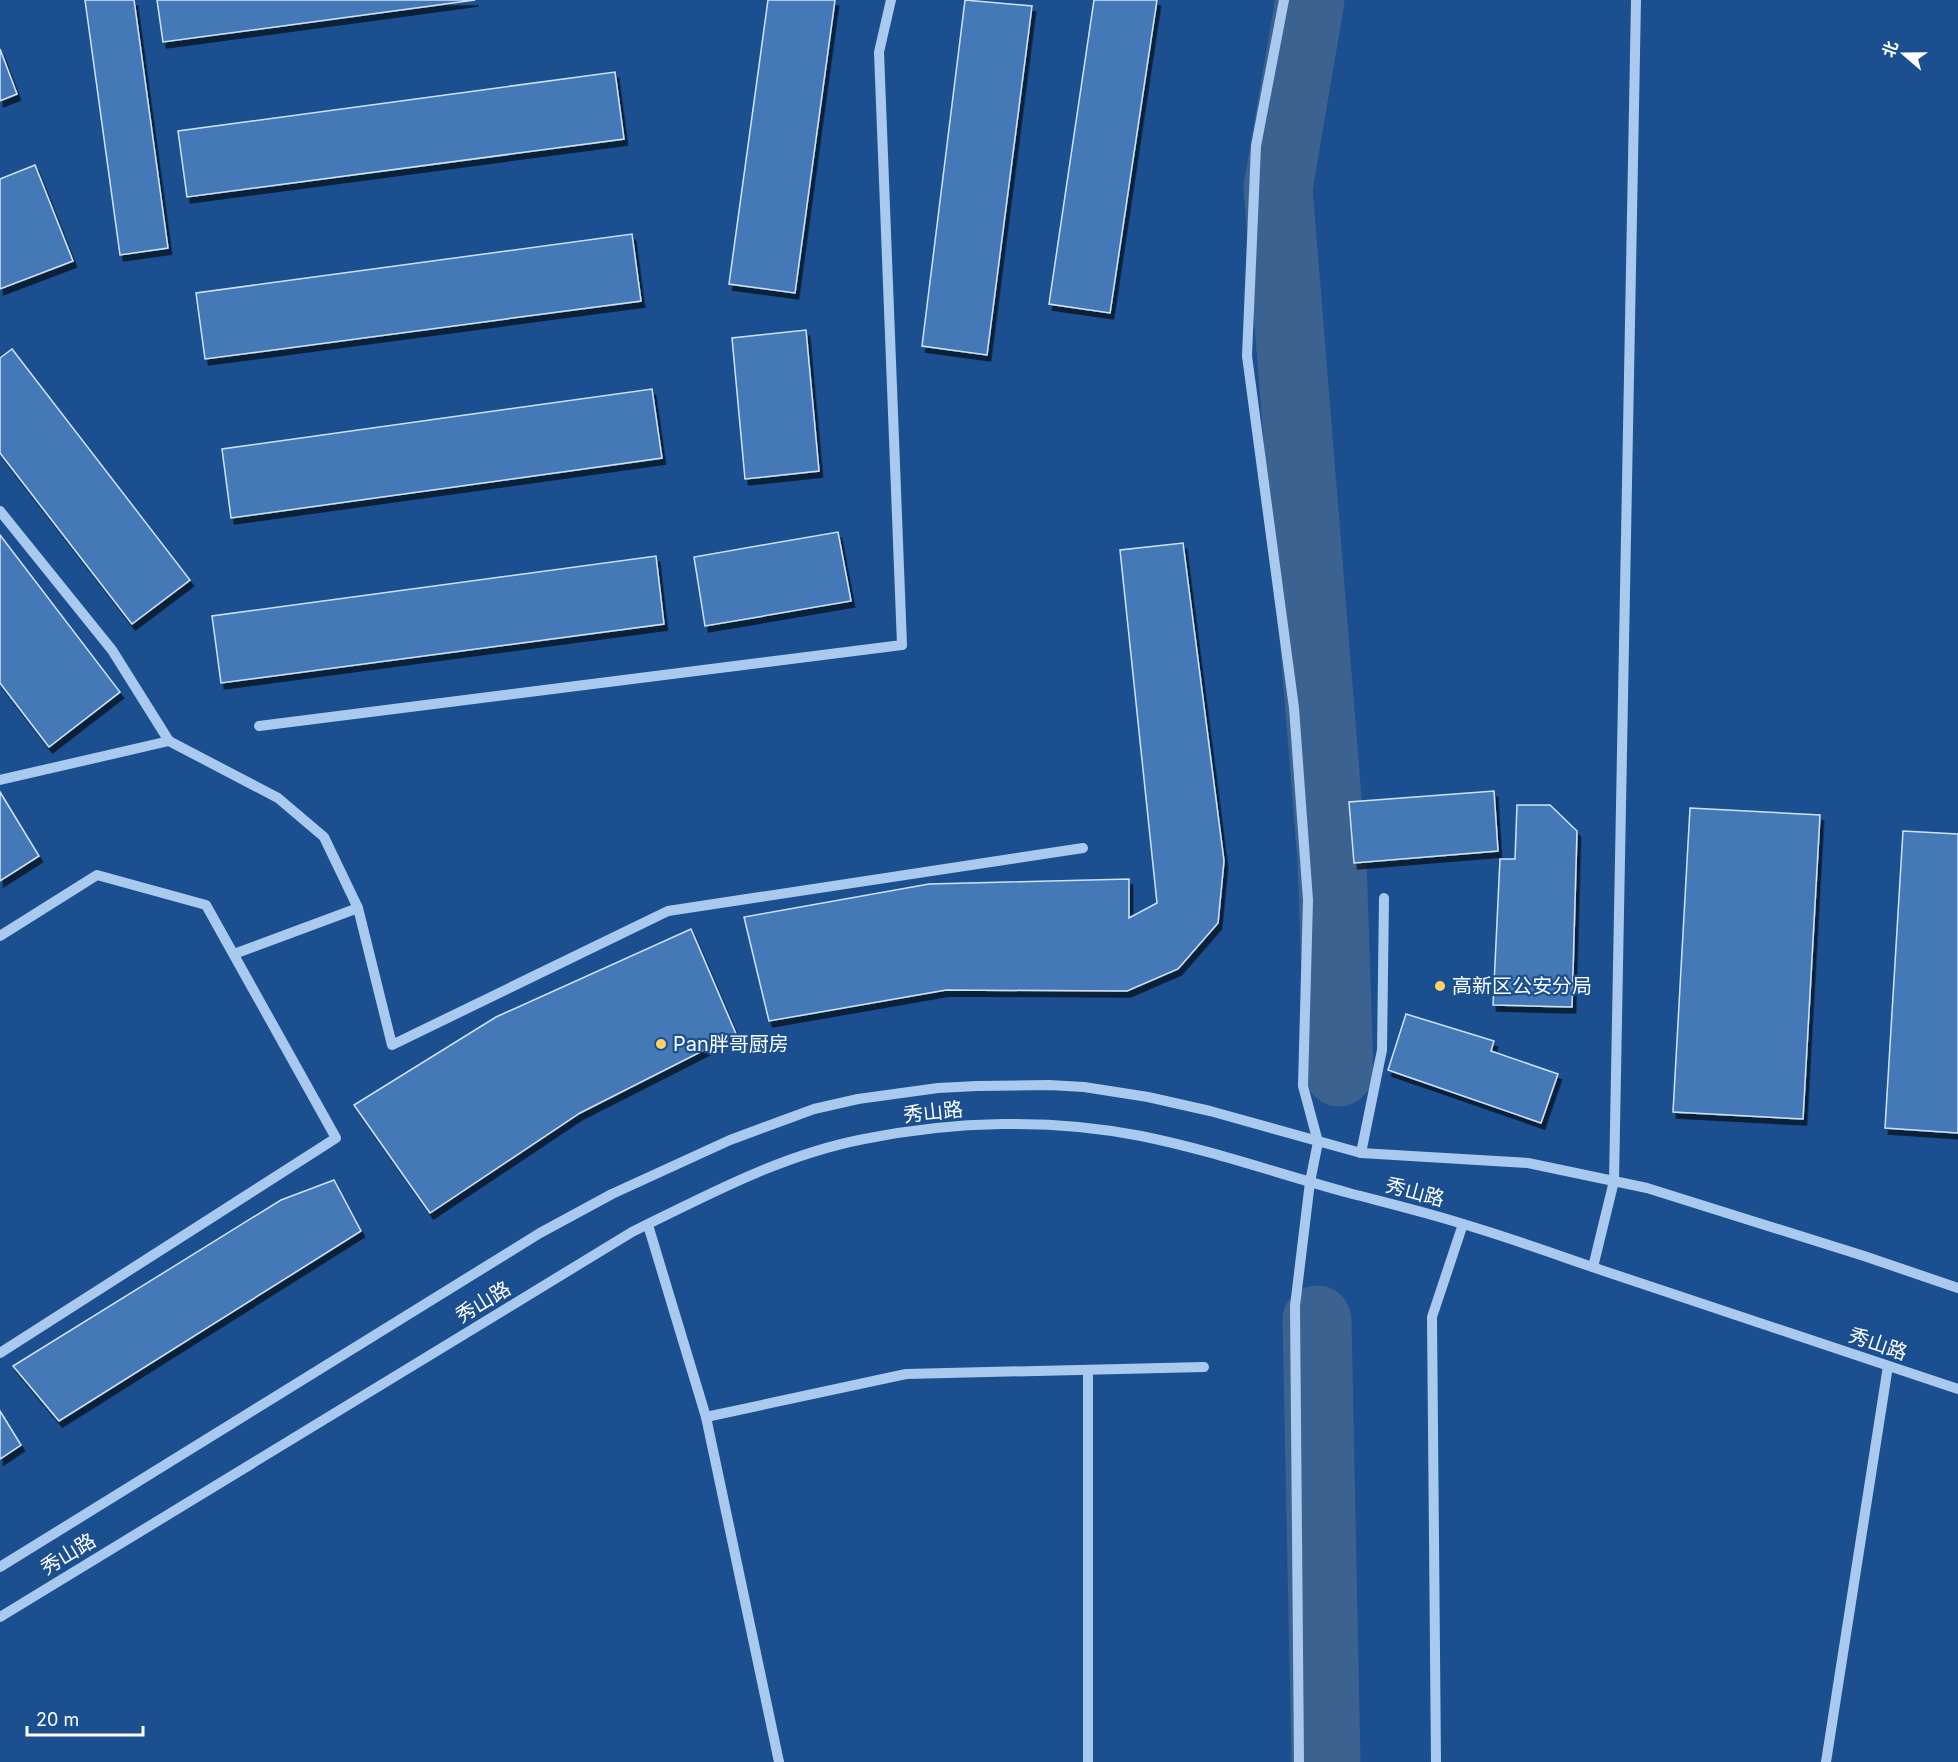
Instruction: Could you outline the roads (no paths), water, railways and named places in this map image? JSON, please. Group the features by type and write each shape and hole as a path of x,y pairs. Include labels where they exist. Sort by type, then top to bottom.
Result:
{"street":[{"path":"260,726 902,645 879,52 891,0"},
{"path":"1284,0 1256,146 1247,356 1294,708 1308,900 1303,1086 1318,1142 1310,1182 1295,1306 1299,1762"},
{"path":"1593,1267 1614,1181 1636,0"},
{"path":"0,511 112,650 169,741 278,798 324,837 358,908 392,1045 668,911 1083,848"},
{"path":"0,780 169,741"},
{"path":"0,936 97,875 206,905 336,1138 0,1353"},
{"path":"1361,1153 1382,1050 1384,898"},
{"path":"234,954 358,908"},
{"name":"秀山路","path":"0,1567 540,1233 612,1194 771,1123 858,1100 938,1088 1004,1085 1061,1086 1148,1096 1361,1153 1528,1163 1647,1188 1958,1288"},
{"name":"秀山路","path":"0,1617 648,1225 746,1176 825,1148 904,1133 978,1126 1047,1125 1131,1134 1200,1150 1463,1224 1958,1389"},
{"path":"1436,1762 1432,1317 1463,1224"},
{"path":"648,1225 706,1417 779,1762"},
{"path":"1826,1762 1888,1366"},
{"path":"706,1417 906,1374 1204,1367"},
{"path":"1088,1370 1088,1762"}],"waterway":[{"path":"1310,0 1278,188 1332,860 1339,1072"},
{"path":"1317,1320 1326,1762"}],"place":[{"name":"高新区公安分局","path":"1440,986"},
{"name":"Pan胖哥厨房","path":"661,1044"}]}
